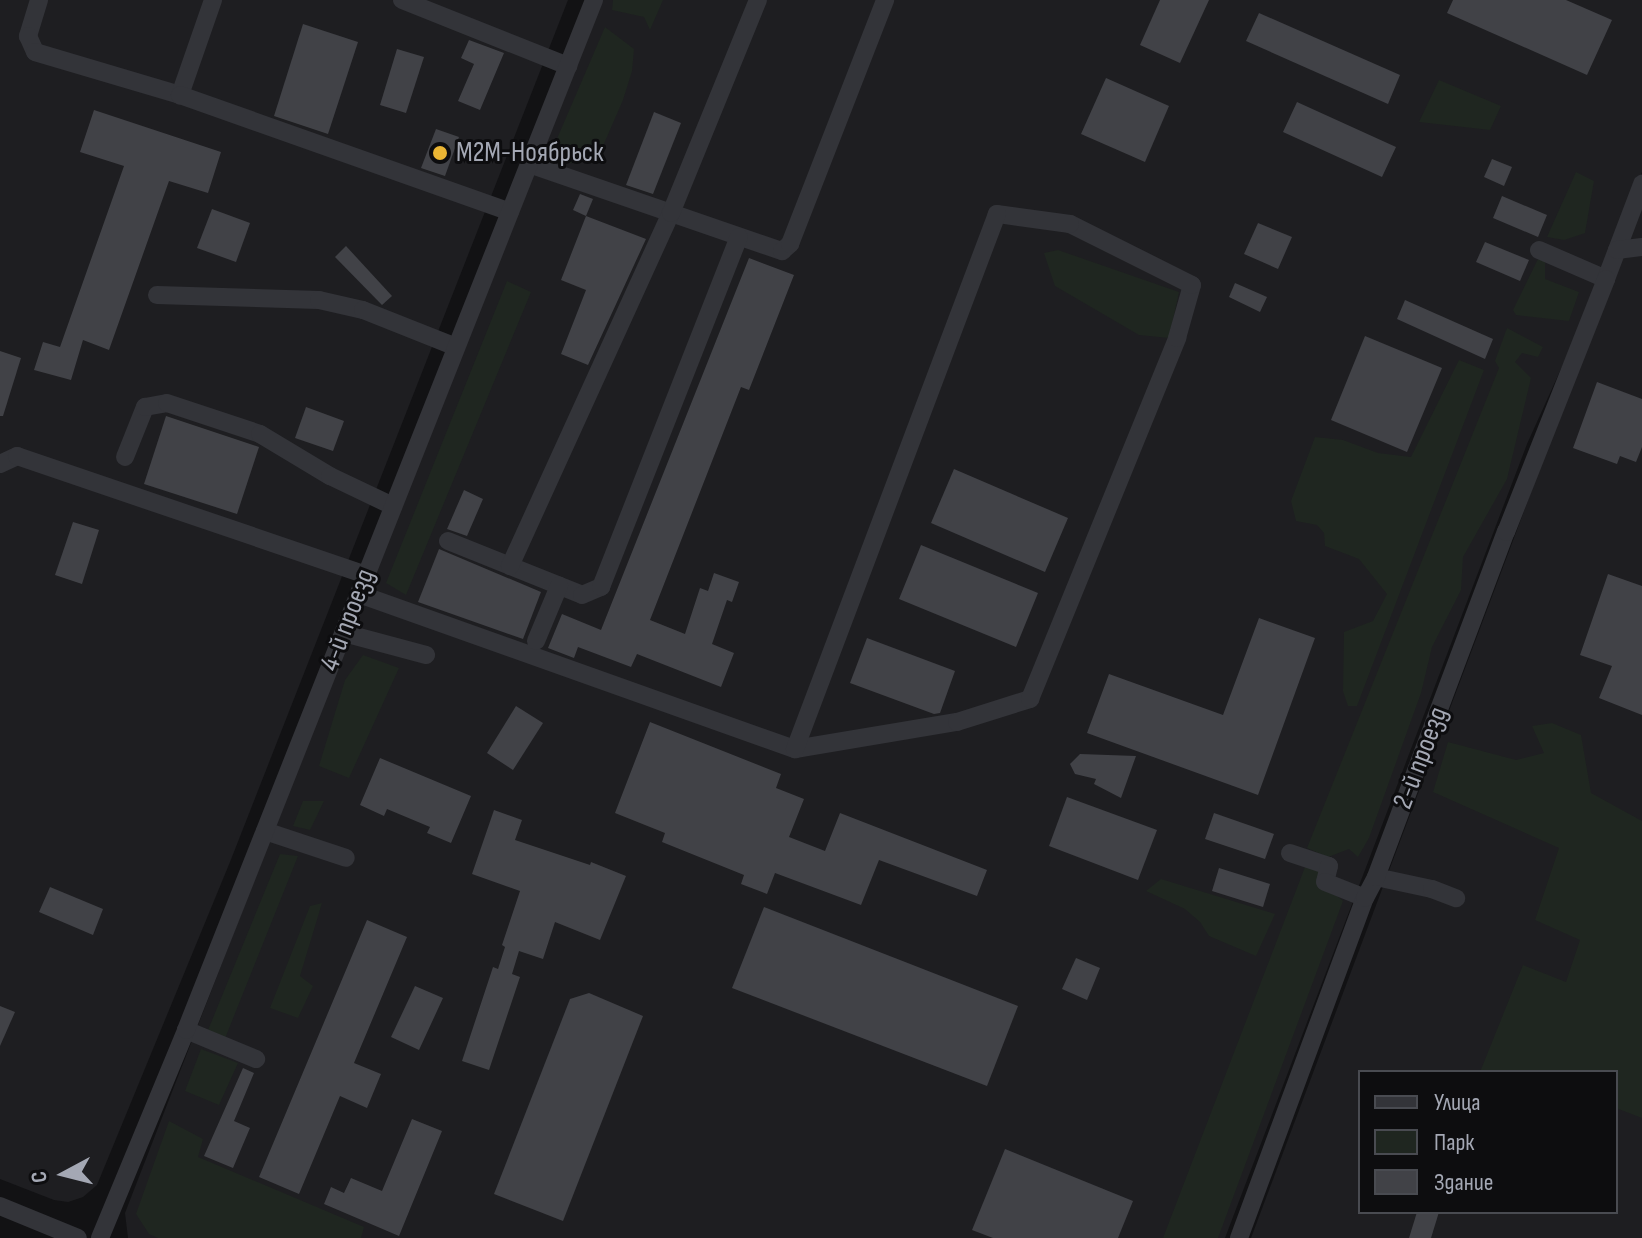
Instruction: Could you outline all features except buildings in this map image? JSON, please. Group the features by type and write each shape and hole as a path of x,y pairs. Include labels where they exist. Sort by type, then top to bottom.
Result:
{"street":[{"path":"39,0 28,36 35,52 180,95 510,212"},
{"path":"180,95 213,0"},
{"path":"402,0 568,66"},
{"name":"4-й проезд","path":"100,1238 186,1030 594,0"},
{"path":"510,566 671,213 758,0"},
{"path":"529,164 782,251 790,244 885,0"},
{"name":"2-й проезд","path":"1239,1238 1365,898 1376,877 1642,184"},
{"path":"359,594 795,749 957,722 1030,699 1177,338 1192,285 1070,224 997,214 795,749"},
{"path":"448,541 582,595 601,587 739,237"},
{"path":"1617,250 1642,247"},
{"path":"1539,250 1606,279"},
{"path":"157,295 319,300 363,310 456,347"},
{"path":"125,457 145,407 167,403 260,434 330,476 393,506"},
{"path":"0,464 17,456 366,575"},
{"path":"536,641 559,586"},
{"path":"344,633 426,655"},
{"path":"265,831 346,858"},
{"path":"1290,853 1329,866 1325,882 1365,898"},
{"path":"1376,877 1432,889 1456,898"},
{"path":"186,1030 256,1059"},
{"path":"0,1206 78,1238"}],"shaded area":[{"path":"0,0 568,0 230,862 97,1185 83,1197 68,1202 54,1200 0,1179"},
{"path":"596,0 1642,0 1642,172 1598,287 1527,444 1225,1238 128,1238 125,1213"},
{"path":"1642,193 1642,1238 1251,1238 1517,530"}],"green space":[{"path":"613,0 663,0 650,30 644,17 612,10"},
{"path":"605,27 634,49 632,71 623,100 603,146 584,154 577,164 552,159 553,148"},
{"path":"1439,80 1501,106 1490,130 1419,122"},
{"path":"1576,172 1594,181 1585,233 1564,240 1547,237"},
{"path":"1058,250 1179,292 1169,338 1139,335 1055,286 1044,253"},
{"path":"1538,259 1545,261 1545,279 1579,292 1569,321 1516,315 1513,310"},
{"path":"507,281 531,292 406,595 386,583"},
{"path":"1507,328 1543,347 1538,357 1522,353 1515,362 1531,378 1507,479 1463,557 1461,590 1432,647 1421,693 1369,838 1358,857 1349,849 1328,857 1307,848 1499,368 1495,361"},
{"path":"1459,360 1484,370 1357,706 1348,706 1343,691 1344,632 1373,621 1387,594 1359,559 1325,546 1324,533 1317,525 1296,521 1291,501 1315,437 1343,440 1378,453 1411,457"},
{"path":"363,655 399,668 349,778 319,766 345,680"},
{"path":"1552,723 1581,735 1591,793 1642,821 1642,1118 1618,1109 1618,1070 1481,1070 1523,965 1566,982 1580,940 1535,920 1559,848 1433,792 1448,742 1516,760 1544,753 1532,726"},
{"path":"303,801 324,801 310,830 293,826"},
{"path":"280,854 298,856 224,1041 206,1035"},
{"path":"1305,867 1321,870 1330,890 1343,901 1218,1238 1163,1238"},
{"path":"1161,879 1275,914 1256,956 1209,936 1200,922 1185,909 1146,891"},
{"path":"322,903 300,976 313,986 298,1018 270,1008 310,906"},
{"path":"201,1049 238,1063 219,1105 185,1091"},
{"path":"169,1121 203,1139 198,1157 364,1227 361,1238 158,1238 149,1234 136,1214"}],"place":[{"name":"М2М-Ноябрьск","path":"440,153"}]}
